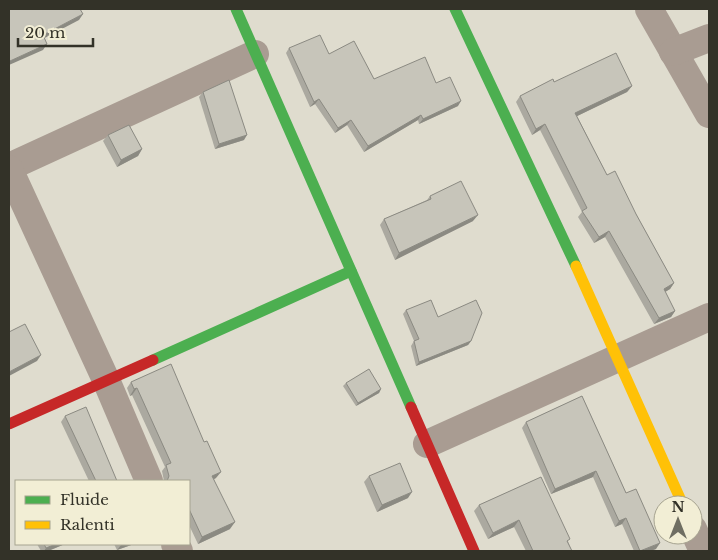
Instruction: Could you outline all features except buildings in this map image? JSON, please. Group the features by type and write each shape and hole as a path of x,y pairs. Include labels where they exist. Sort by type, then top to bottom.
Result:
{"street":[{"path":"236,9 474,551"},
{"path":"455,9 618,356 679,495"},
{"path":"649,9 709,114"},
{"path":"673,52 709,38"},
{"path":"149,480 106,380 9,168 255,54"},
{"path":"9,424 352,271"},
{"path":"427,444 709,316"}],"traffic: fast":[{"path":"236,9 411,407"},
{"path":"455,9 576,266"},
{"path":"153,360 351,271"}],"traffic: slow":[{"path":"576,266 679,495"}],"traffic: jam":[{"path":"9,424 153,360"},
{"path":"411,407 474,551"}]}
